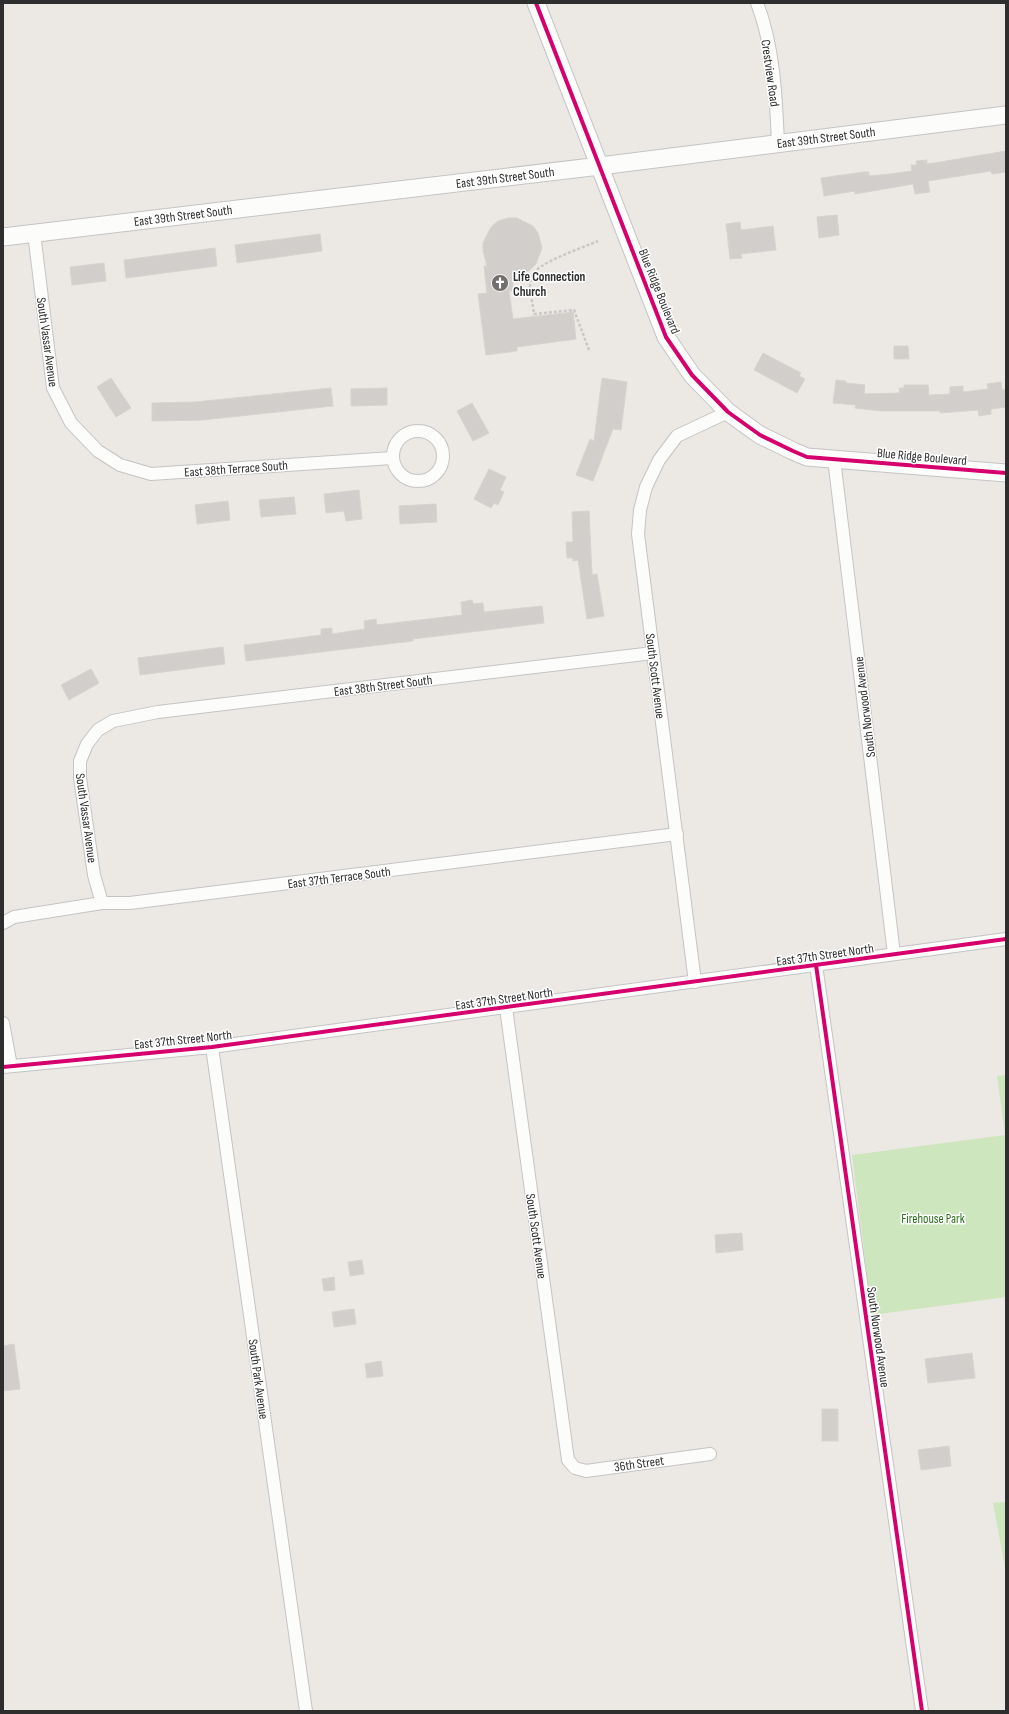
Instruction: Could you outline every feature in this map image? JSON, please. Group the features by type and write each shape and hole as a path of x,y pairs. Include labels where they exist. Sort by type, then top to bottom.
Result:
{"main road":[{"name":"Blue Ridge Boulevard","path":"536,3 666,336 692,375 728,412 760,435 807,457 1006,473"},
{"name":"East 39th Street South","path":"3,236 600,166 1006,115"}],"street":[{"name":"Crestview Road","path":"757,3 767,36 776,89 778,143"},
{"name":"South Vassar Avenue","path":"34,232 53,388 70,424 88,441"},
{"name":"South Scott Avenue","path":"695,982 638,534 640,510 646,487 659,460 677,436 728,412"},
{"path":"416,431 426,432 435,437 441,445 444,455 442,464 437,473 429,479 420,482 410,481 401,476 395,468 392,458 394,448 399,439 407,433 416,431"},
{"name":"East 38th Terrace South","path":"88,441 98,451 120,465 151,474 392,458"},
{"name":"South Norwood Avenue","path":"834,459 894,954"},
{"name":"East 38th Street South","path":"113,721 166,711 653,653"},
{"name":"South Vassar Avenue","path":"102,903 94,875 80,778 80,761 87,744 98,730 113,721"},
{"name":"East 37th Terrace South","path":"3,923 14,917 102,903 130,903 676,834"},
{"name":"East 37th Street North","path":"8,1064 212,1046 506,1008 1006,939"},
{"name":"South Norwood Avenue","path":"816,965 922,1711"},
{"name":"South Scott Avenue","path":"506,1008 568,1460 571,1464"},
{"path":"3,1023 8,1064"},
{"name":"South Park Avenue","path":"212,1046 306,1711"},
{"name":"36th Street","path":"571,1464 575,1468 586,1470 710,1454"}],"path":[{"path":"589,350 574,310 534,314 530,281 532,274 540,267 598,241"}],"green space":[{"name":"Firehouse Park","path":"1006,1075 1006,1297 872,1315 852,1155 1005,1135 997,1076"},
{"path":"1006,1502 1006,1573 993,1503"}],"building":[{"path":"1006,151 1006,172 992,174 991,171 928,181 930,192 915,194 913,184 855,194 855,191 824,196 821,178 864,172 869,172 869,176 912,171 911,165 917,165 916,161 927,160 927,164"},
{"path":"837,215 839,235 819,238 817,217"},
{"name":"Life Connection Church","path":"508,218 517,218 533,226 538,233 542,248 536,264 530,270 523,274 514,276 512,291 509,291 513,319 573,312 576,339 517,347 517,351 486,355 478,294 487,293 484,266 487,266 483,251 483,243 491,227 498,221"},
{"path":"740,222 741,230 773,226 776,250 741,254 742,258 730,259 726,224"},
{"path":"320,234 322,251 237,263 235,245"},
{"path":"215,248 217,266 126,278 124,260"},
{"path":"104,263 106,281 72,285 70,267"},
{"path":"894,346 908,346 909,359 894,359"},
{"path":"763,353 801,373 799,376 805,379 797,393 754,370"},
{"path":"111,378 131,408 116,417 97,387"},
{"path":"602,378 627,382 621,430 613,429 593,481 576,475 590,439 594,441"},
{"path":"836,380 846,381 846,383 865,385 864,394 900,393 899,388 904,388 904,385 928,385 929,395 950,394 950,387 963,386 963,392 988,389 987,384 1001,382 1002,390 1006,389 1006,407 991,409 991,414 979,416 978,410 940,413 940,411 881,411 855,408 856,405 833,403"},
{"path":"331,388 333,406 203,420 152,421 152,403 195,402"},
{"path":"387,388 387,405 351,406 351,389"},
{"path":"472,403 489,433 473,441 457,411"},
{"path":"489,469 506,477 500,490 504,492 498,505 494,503 491,508 474,499"},
{"path":"359,490 362,519 346,521 344,511 326,513 324,494"},
{"path":"294,497 296,514 261,517 259,500"},
{"path":"228,501 230,520 197,524 195,505"},
{"path":"436,504 437,522 400,524 399,506"},
{"path":"589,511 592,575 597,574 604,616 587,619 578,560 573,561 573,558 567,558 566,542 573,542 572,512"},
{"path":"472,600 473,604 483,603 484,612 542,606 544,623 413,639 413,641 246,661 244,645 321,635 321,629 332,628 332,634 365,629 364,621 376,619 377,625 462,615 461,602"},
{"path":"223,647 225,664 140,675 138,658"},
{"path":"91,669 99,683 69,700 61,685"},
{"path":"742,1233 743,1250 716,1253 715,1235"},
{"path":"362,1260 364,1274 350,1276 348,1262"},
{"path":"334,1277 335,1290 324,1291 322,1279"},
{"path":"354,1309 356,1324 334,1327 332,1312"},
{"path":"14,1344 20,1389 3,1391 3,1346"},
{"path":"972,1353 975,1378 928,1383 925,1359"},
{"path":"381,1361 383,1376 367,1378 365,1364"},
{"path":"822,1409 838,1409 838,1441 822,1441"},
{"path":"949,1446 951,1466 921,1470 918,1450"}],"cycle path":[{"path":"536,3 666,337 692,375 728,412 760,435 807,457 1006,473"},
{"path":"3,1067 212,1047 1006,939"},
{"path":"816,965 922,1711"}],"place":[{"name":"Life Connection Church","path":"500,283"}]}
